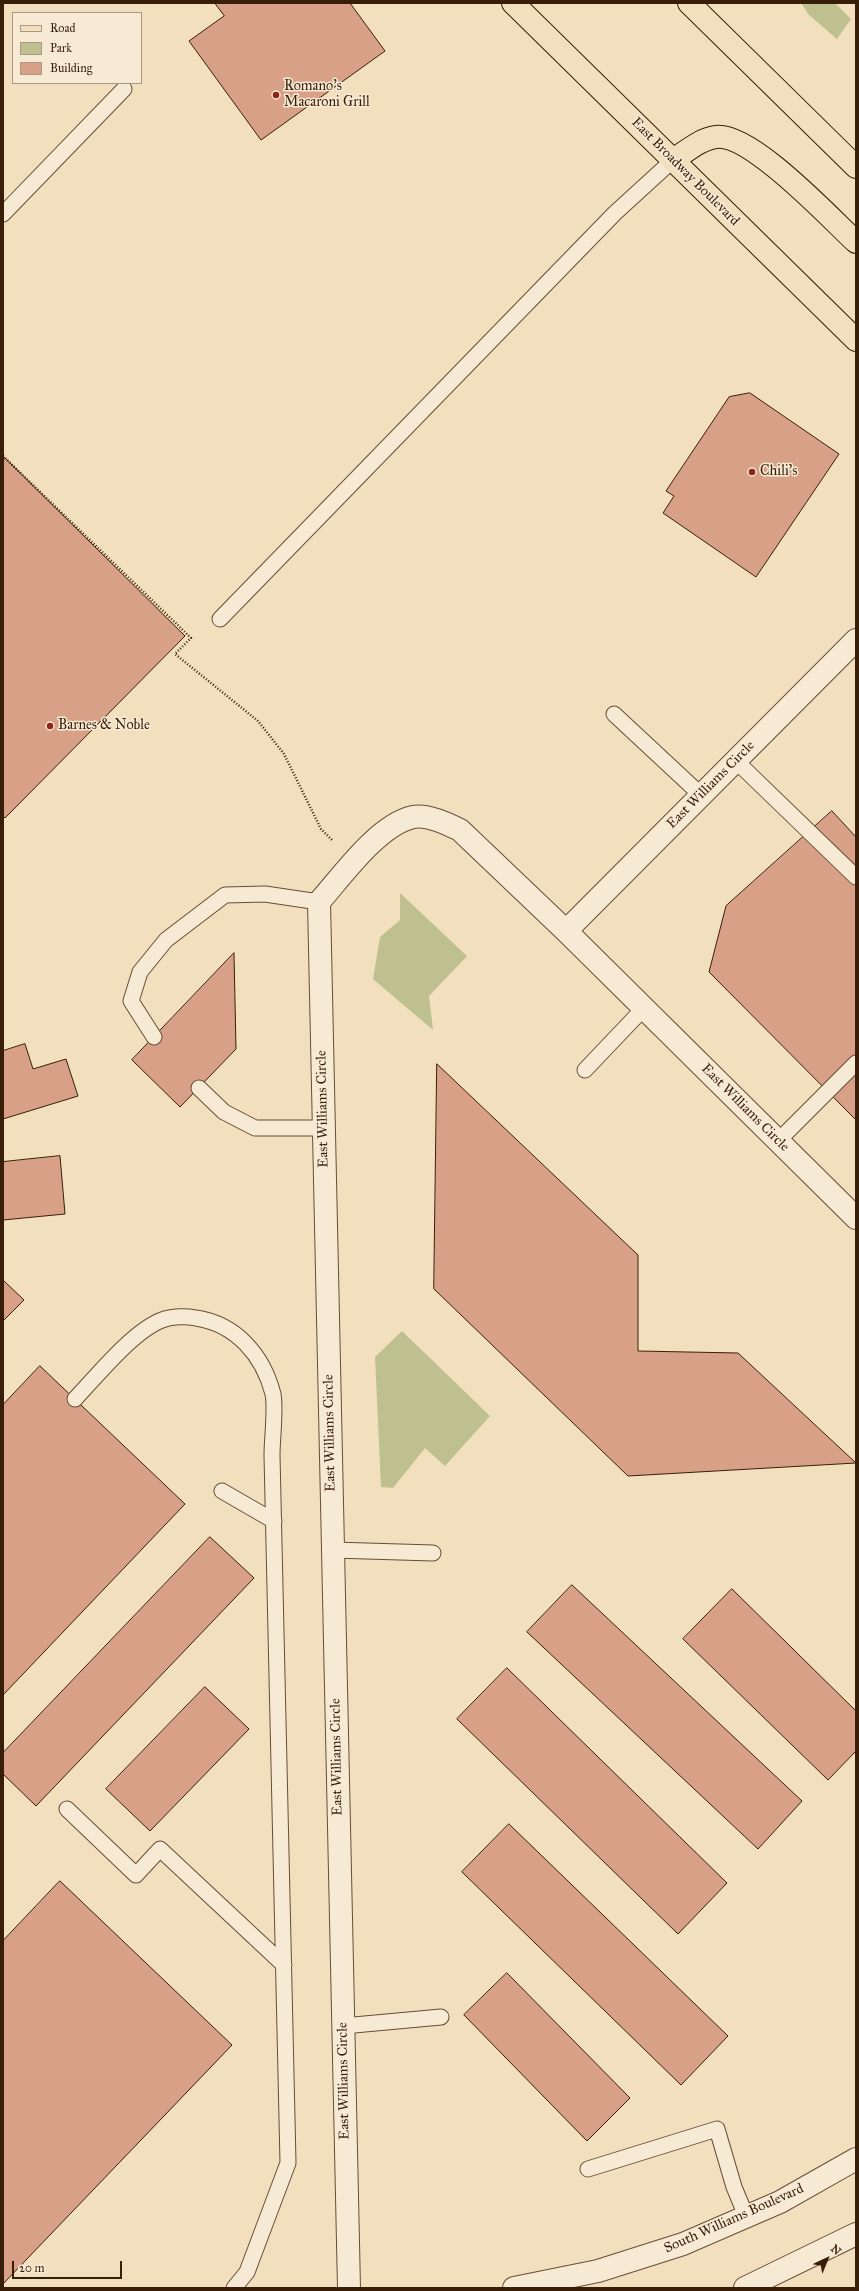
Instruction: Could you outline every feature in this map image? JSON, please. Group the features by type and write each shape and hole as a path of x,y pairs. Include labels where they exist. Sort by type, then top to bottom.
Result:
{"main road":[{"name":"East Broadway Boulevard","path":"513,3 856,340"},
{"path":"689,3 856,167"},
{"path":"673,160 705,140 718,136 744,143 765,158 856,242"}],"street":[{"name":"East Williams Circle","path":"566,931 856,640"},
{"name":"East Williams Circle","path":"349,2288 319,902 387,829 414,817 441,821 460,830 477,844 566,931 856,1218"},
{"name":"South Williams Boulevard","path":"514,2288 598,2271 676,2247 780,2202 856,2159"},
{"path":"745,2288 854,2239"}],"lane":[{"path":"3,214 124,89"},
{"path":"220,619 604,223 673,160"},
{"path":"614,714 701,795"},
{"path":"736,760 856,877"},
{"path":"154,1037 131,1001 140,972 166,940 200,912 225,895 265,894 319,902"},
{"path":"585,1070 644,1008"},
{"path":"778,1141 856,1064"},
{"path":"198,1088 224,1112 255,1128 324,1128"},
{"path":"75,1399 140,1332 163,1319 187,1316 211,1320 233,1332 251,1348 264,1368 273,1396 274,1521 288,2163 247,2272 234,2288"},
{"path":"222,1491 274,1521"},
{"path":"333,1550 433,1553"},
{"path":"68,1809 136,1875 160,1848 284,1964"},
{"path":"343,2026 441,2017"},
{"path":"588,2170 717,2129 734,2187 746,2216"}],"path":[{"path":"3,456 191,638 175,654 258,721 284,754 321,829 355,862"}],"green space":[{"path":"801,3 835,3 851,19 837,39 809,15"},
{"path":"400,893 467,956 429,996 433,1030 373,979 380,937 400,920"},
{"path":"402,1331 490,1416 445,1466 425,1448 393,1488 381,1487 375,1357"}],"building":[{"name":"Romano's Macaroni Grill","path":"215,3 350,3 385,51 261,140 189,41 224,16"},
{"name":"Chili's","path":"750,393 839,454 756,577 663,513 674,496 666,491 729,397"},
{"name":"Barnes & Noble","path":"3,456 185,636 5,818 3,816"},
{"path":"832,811 856,837 856,1120 709,972 726,906"},
{"path":"234,953 236,1049 180,1107 132,1060"},
{"path":"25,1044 33,1069 66,1059 78,1096 3,1119 3,1051"},
{"path":"437,1064 638,1255 638,1351 738,1353 856,1463 628,1476 434,1289"},
{"path":"60,1156 65,1214 3,1220 3,1162"},
{"path":"3,1280 24,1300 3,1321"},
{"path":"40,1366 185,1504 3,1695 3,1405"},
{"path":"210,1537 254,1578 36,1806 3,1774 3,1753"},
{"path":"572,1585 802,1801 758,1849 527,1632"},
{"path":"732,1589 856,1711 856,1751 828,1780 683,1639"},
{"path":"507,1668 727,1883 678,1934 457,1719"},
{"path":"205,1687 249,1729 150,1831 106,1789"},
{"path":"509,1824 728,2036 681,2085 462,1872"},
{"path":"60,1881 232,2045 3,2284 3,1941"},
{"path":"507,1973 630,2098 587,2141 464,2015"}],"place":[{"name":"Romano's Macaroni Grill","path":"276,95"},
{"name":"Chili's","path":"752,472"},
{"name":"Barnes & Noble","path":"50,726"}]}
